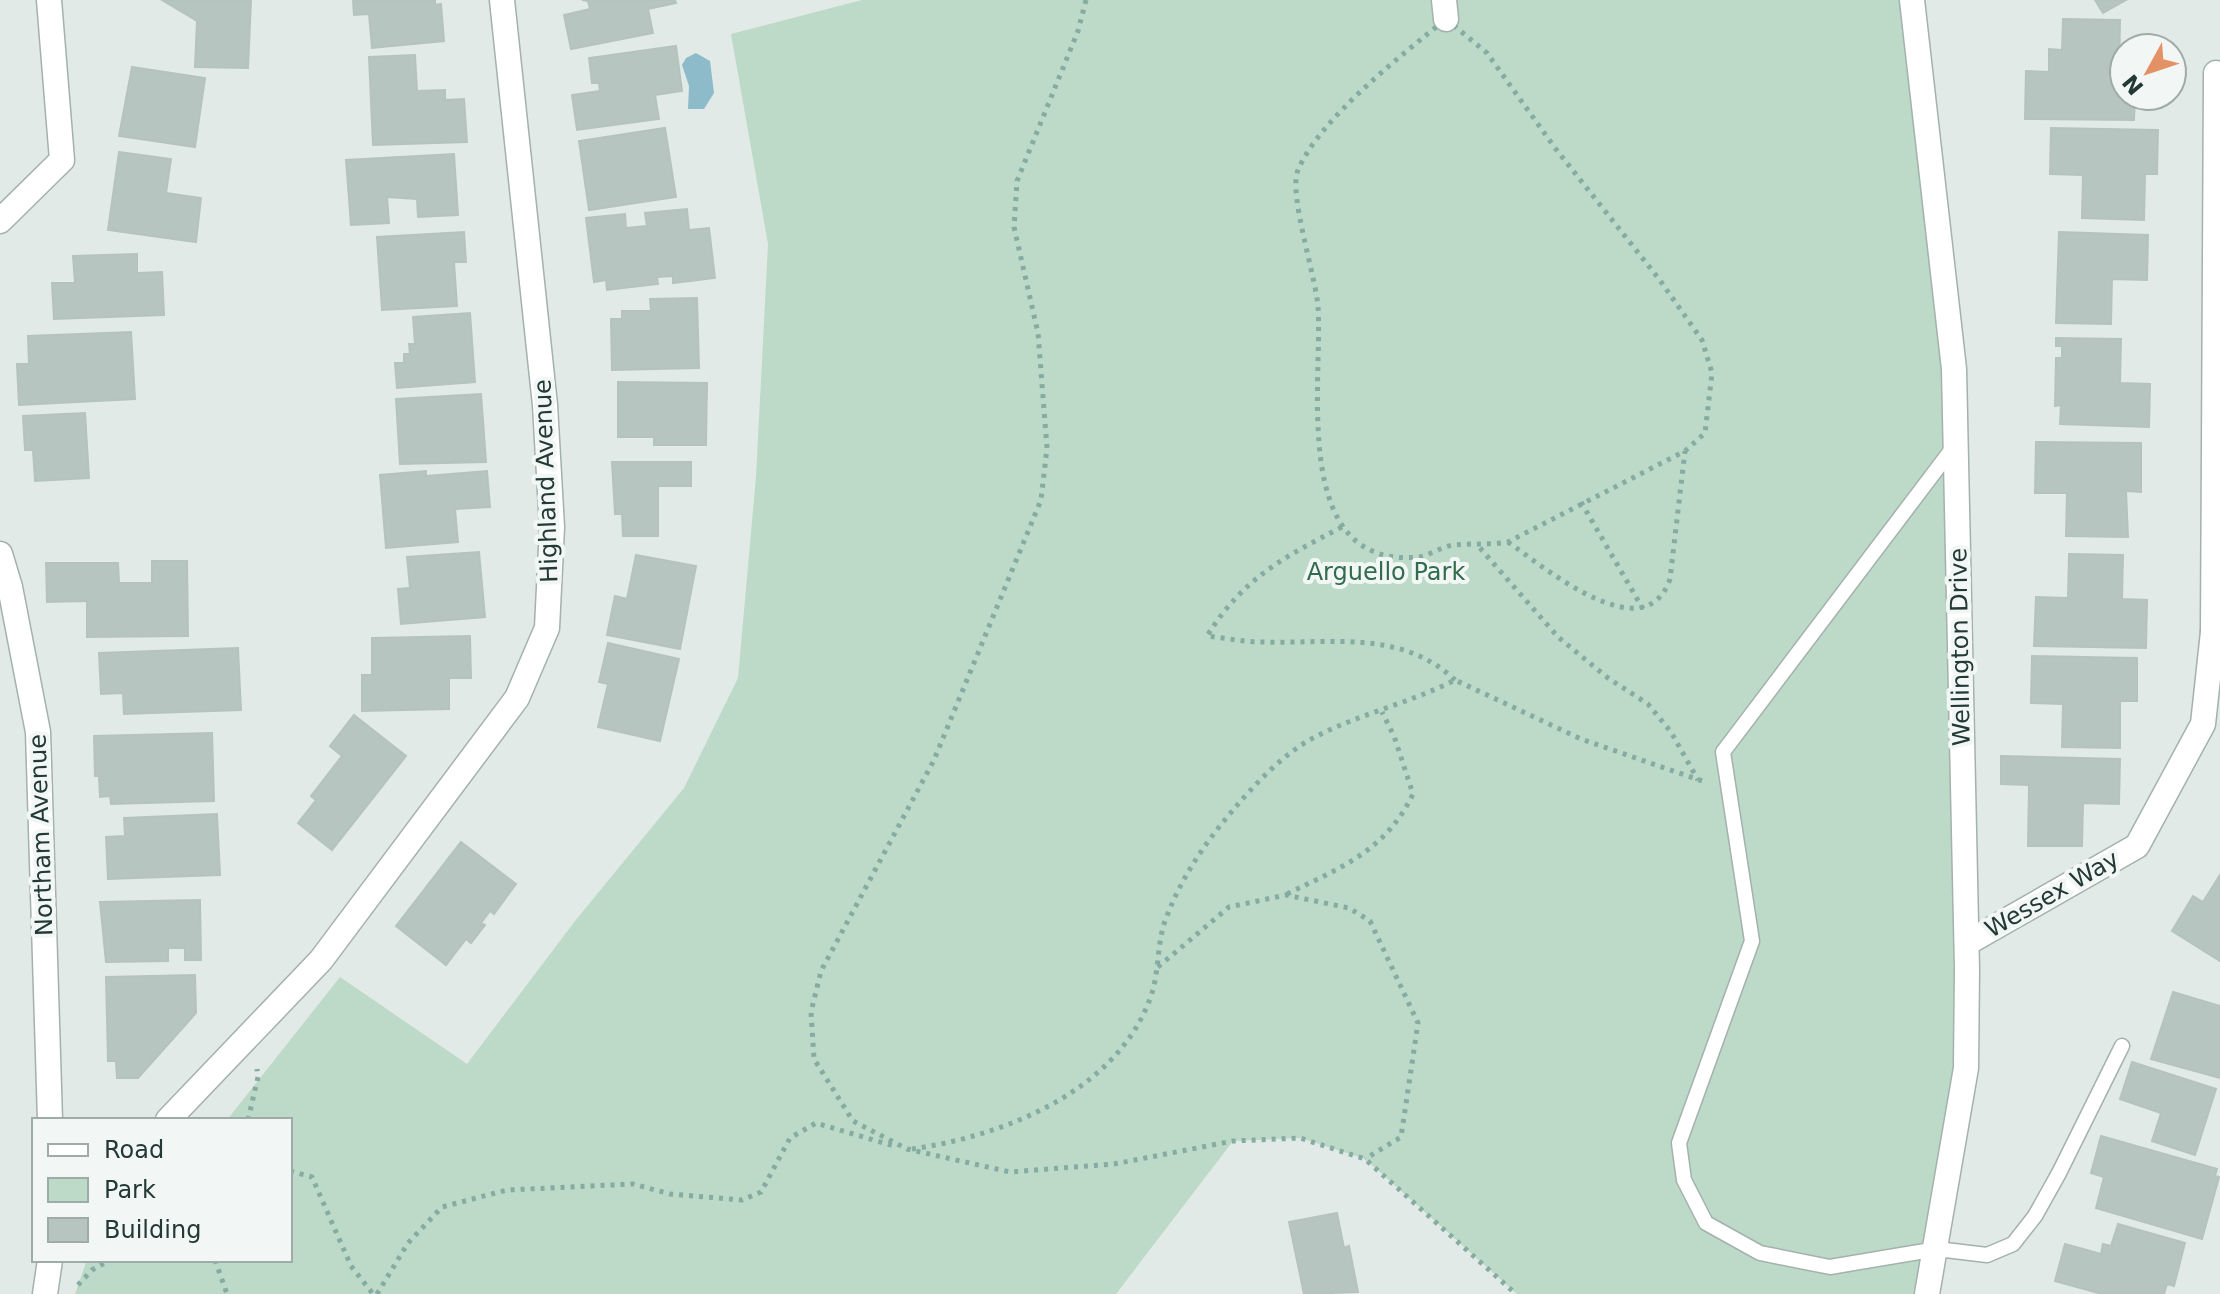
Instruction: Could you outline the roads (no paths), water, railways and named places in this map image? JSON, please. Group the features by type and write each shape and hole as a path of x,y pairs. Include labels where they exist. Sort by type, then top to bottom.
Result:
{"street":[{"path":"0,221 62,160 49,0"},
{"name":"Highland Avenue","path":"170,1118 321,960 517,698 547,628 552,527 545,405 502,0"},
{"name":"Wellington Drive","path":"1912,0 1954,369 1967,943 1966,1068 1927,1294"},
{"name":"Wessex Way","path":"1967,943 2137,846 2203,724 2216,629 2216,73"},
{"name":"Northam Avenue","path":"0,554 10,587 38,732 50,1118"},
{"path":"45,1294 50,1262"}],"lane":[{"path":"1955,444 1723,752 1752,941 1679,1143 1684,1180 1706,1223 1760,1253 1830,1267 1937,1249 1987,1255 2013,1244 2035,1216 2122,1046"}],"water":[{"path":"696,53 710,61 714,93 704,109 688,109 689,86 682,65 686,58"}],"park label":[{"name":"Arguello Park","path":"1386,572"}]}
